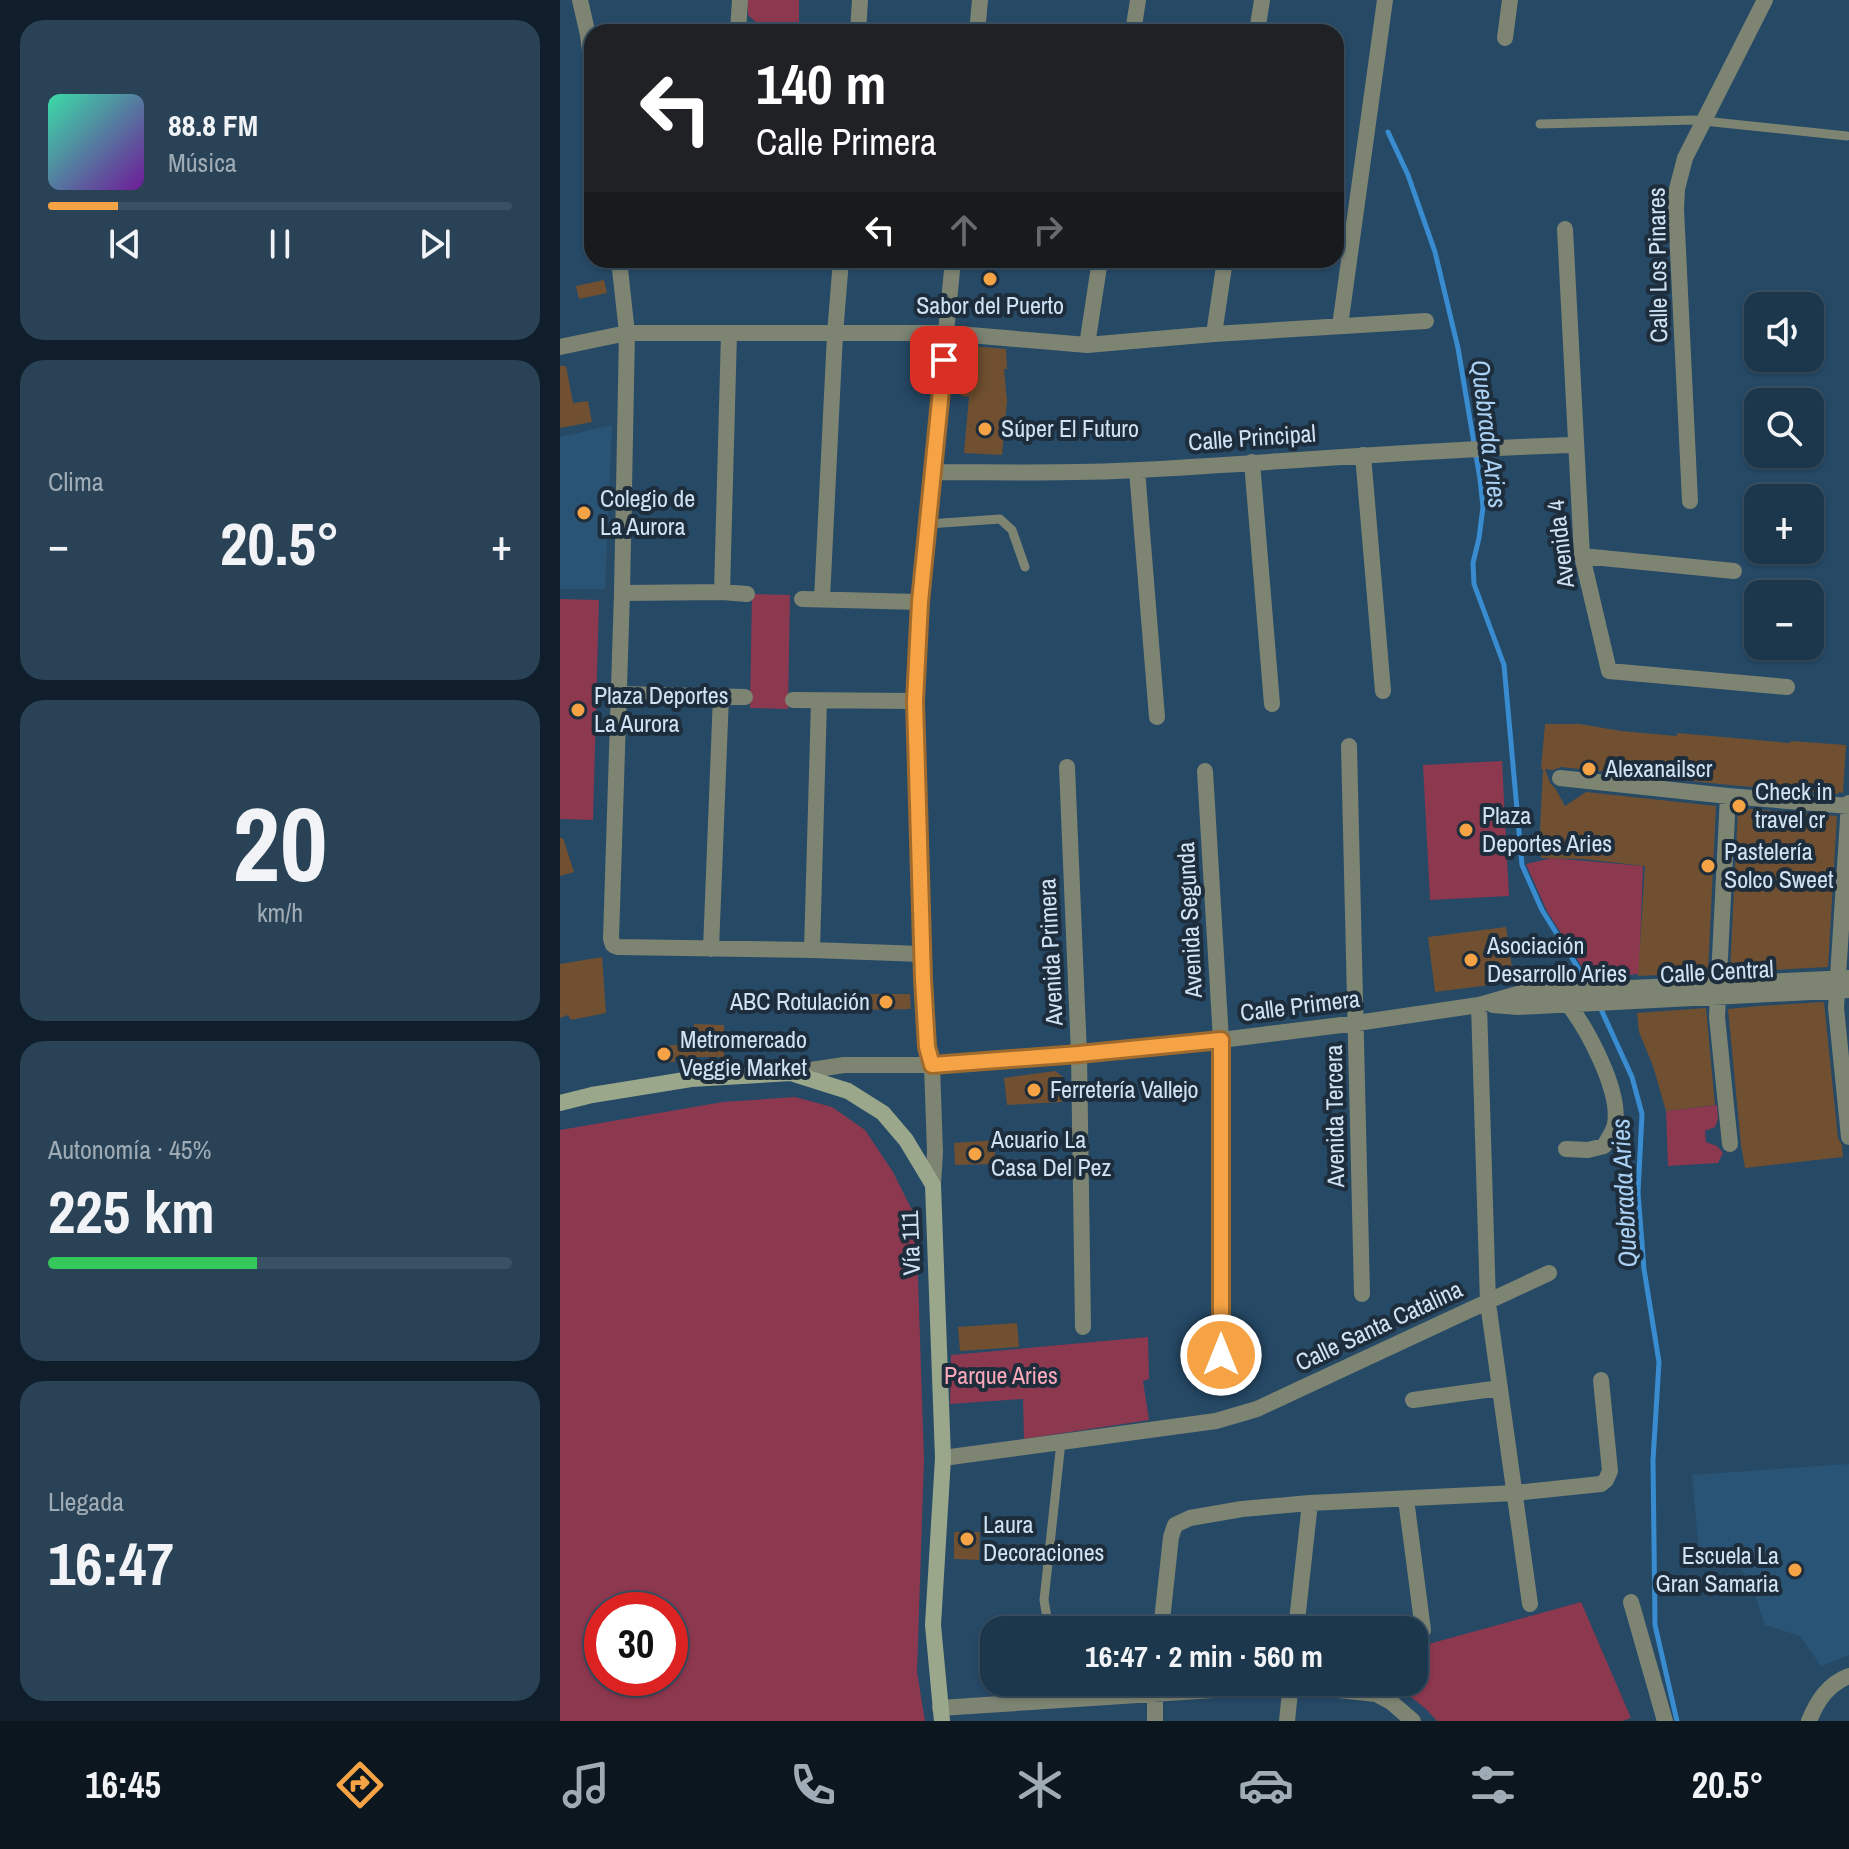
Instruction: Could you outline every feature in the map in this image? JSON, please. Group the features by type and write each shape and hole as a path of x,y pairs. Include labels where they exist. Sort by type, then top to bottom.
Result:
{"main road":[{"name":"Vía 111","path":"560,1103 691,1079 791,1073 848,1091 883,1113 906,1140 933,1185 943,1458 933,1625 941,1715"}],"street":[{"path":"580,0 587,24"},
{"path":"738,24 740,0"},
{"path":"858,24 860,0"},
{"path":"978,24 980,0"},
{"path":"1134,24 1138,0"},
{"path":"1258,24 1262,0"},
{"path":"1340,326 1385,0"},
{"path":"1505,38 1510,0"},
{"name":"Calle Los Pinares","path":"1690,501 1677,189 1685,158 1765,0"},
{"name":"Avenida 4","path":"1565,229 1582,556 1609,671 1787,687"},
{"path":"620,268 627,333 613,945 922,954"},
{"path":"822,599 840,268"},
{"path":"933,1185 932,1065 927,1047 922,954 915,701 920,602 952,268"},
{"path":"1087,345 1099,268"},
{"path":"1214,334 1224,268"},
{"path":"560,347 627,333 946,333 1087,345 1426,321"},
{"path":"722,592 729,333"},
{"name":"Calle Principal","path":"933,472 1137,470 1575,445"},
{"path":"1363,455 1383,691"},
{"path":"1252,462 1272,704"},
{"path":"1137,470 1157,717"},
{"path":"1582,556 1734,571"},
{"path":"622,593 747,594"},
{"path":"802,599 920,602"},
{"path":"618,694 745,697"},
{"path":"711,949 721,696"},
{"path":"793,700 915,701"},
{"path":"812,950 819,701"},
{"name":"Avenida Tercera","path":"1349,746 1362,1294"},
{"name":"Avenida Primera","path":"1067,767 1079,1054 1083,1327"},
{"name":"Avenida Segunda","path":"1205,771 1221,1040 1221,1355"},
{"path":"1560,778 1849,805 1843,984 1836,1008 1848,1126"},
{"path":"1728,796 1717,1017 1730,1144"},
{"name":"Calle Central","path":"1479,1005 1521,993 1583,996 1843,984"},
{"name":"Calle Central","path":"1479,1005 1518,1007 1567,1003 1583,996"},
{"path":"1566,1149 1588,1150 1604,1146 1615,1127 1616,1108 1606,1073 1591,1040 1567,1003"},
{"path":"1479,1005 1488,1303 1530,1604"},
{"name":"Calle Primera","path":"791,1073 844,1065 932,1065 1221,1040 1479,1005"},
{"name":"Calle Santa Catalina","path":"943,1458 1216,1421 1257,1409 1549,1273"},
{"path":"1163,1616 1171,1537 1175,1525 1190,1518 1242,1509 1310,1503 1515,1493 1601,1484 1610,1471 1601,1380"},
{"path":"1413,1400 1500,1388"},
{"path":"1406,1499 1421,1616"},
{"path":"1298,1616 1310,1503"},
{"path":"1631,1602 1665,1721"},
{"path":"1809,1721 1815,1706 1830,1687 1849,1676"},
{"path":"941,1715 1090,1696"},
{"path":"1154,1696 1155,1721"},
{"path":"1287,1721 1289,1696"},
{"path":"1380,1696 1413,1721"}],"lane":[{"path":"1540,124 1704,121 1847,136"},
{"path":"928,524 1000,519 1012,530 1025,567"},
{"path":"1047,1616 1044,1600 1061,1442"},
{"path":"1061,1696 1062,1700"}],"shaded area":[{"name":"Colegio de La Aurora","path":"612,425 605,589 560,589 560,437"},
{"name":"Escuela La Gran Samaria","path":"1849,1464 1849,1655 1821,1666 1800,1636 1765,1625 1750,1579 1732,1561 1699,1553 1692,1475"}],"green space":[{"path":"747,0 799,0 799,22 757,23 748,15"},
{"path":"752,594 790,595 788,709 750,708"},
{"name":"Plaza Deportes La Aurora","path":"560,599 599,600 593,820 560,819"},
{"name":"Plaza Deportes Aries","path":"1502,761 1509,896 1430,900 1423,765"},
{"path":"1552,858 1643,866 1639,974 1589,978 1547,911 1526,864"},
{"path":"795,1097 832,1107 865,1130 893,1172 916,1218 924,1459 917,1672 925,1721 560,1721 560,1130 723,1102"},
{"path":"1717,1105 1715,1127 1705,1131 1706,1142 1717,1146 1723,1153 1718,1163 1668,1166 1666,1111"},
{"name":"Parque Aries","path":"1148,1337 1149,1379 1143,1381 1149,1420 1024,1439 1023,1399 950,1404 951,1355"},
{"path":"1581,1602 1631,1718 1622,1721 1437,1721 1410,1696 1428,1696 1428,1644"}],"building":[{"path":"604,280 607,293 579,299 576,286"},
{"path":"972,346 1006,349 1007,401 1002,455 964,453 969,397 961,396 966,350"},
{"path":"560,366 566,366 573,403 588,401 592,422 560,428"},
{"path":"1545,724 1580,724 1677,736 1677,733 1846,745 1843,793 1729,785 1561,767 1545,769 1565,806 1586,792 1716,806 1708,973 1638,976 1645,866 1541,858 1541,769"},
{"path":"1738,808 1837,816 1828,967 1730,971"},
{"path":"560,838 563,838 574,872 560,876"},
{"name":"Asociación Desarrollo Aries","path":"1506,927 1514,982 1435,992 1428,937"},
{"path":"602,957 606,1013 571,1020 568,1015 560,1018 560,964"},
{"name":"ABC Rotulación","path":"861,994 910,994 911,1009 862,1010"},
{"path":"1824,1002 1838,1138 1843,1157 1745,1168 1728,1009"},
{"path":"1706,1008 1715,1105 1666,1111 1639,1032 1637,1013"},
{"path":"694,1024 724,1025 724,1057 675,1057 675,1062 660,1062 659,1046 694,1044"},
{"name":"Ferretería Vallejo","path":"1055,1071 1063,1077 1062,1102 1007,1105 1004,1078"},
{"name":"Acuario La Casa Del Pez","path":"996,1140 994,1164 955,1165 954,1143"},
{"path":"1017,1323 1019,1347 960,1351 958,1327"},
{"path":"954,1532 980,1532 979,1560 954,1559"}],"waterway":[{"name":"Quebrada Aries","path":"1388,132 1408,175 1435,252 1458,348 1483,507 1473,563 1474,584 1504,665 1522,865 1542,910 1590,987"},
{"name":"Quebrada Aries","path":"1600,1007 1632,1077 1642,1114 1638,1193 1644,1269 1659,1362 1653,1460 1655,1625 1677,1721"}],"place":[{"name":"Sabor del Puerto","path":"990,279"},
{"name":"Súper El Futuro","path":"985,429"},
{"name":"Colegio de La Aurora","path":"584,513"},
{"name":"Plaza Deportes La Aurora","path":"578,710"},
{"name":"Alexanailscr","path":"1589,769"},
{"name":"Check in travel cr","path":"1739,806"},
{"name":"Plaza Deportes Aries","path":"1466,830"},
{"name":"Pastelería Solco Sweet","path":"1708,866"},
{"name":"Asociación Desarrollo Aries","path":"1471,960"},
{"name":"ABC Rotulación","path":"886,1002"},
{"name":"Metromercado Veggie Market","path":"664,1054"},
{"name":"Ferretería Vallejo","path":"1034,1090"},
{"name":"Acuario La Casa Del Pez","path":"975,1154"},
{"name":"Laura Decoraciones","path":"967,1539"},
{"name":"Escuela La Gran Samaria","path":"1795,1570"}],"route":[{"path":"944,360 920,602 915,701 922,954 927,1047 932,1065 1221,1040 1221,1355"}]}
